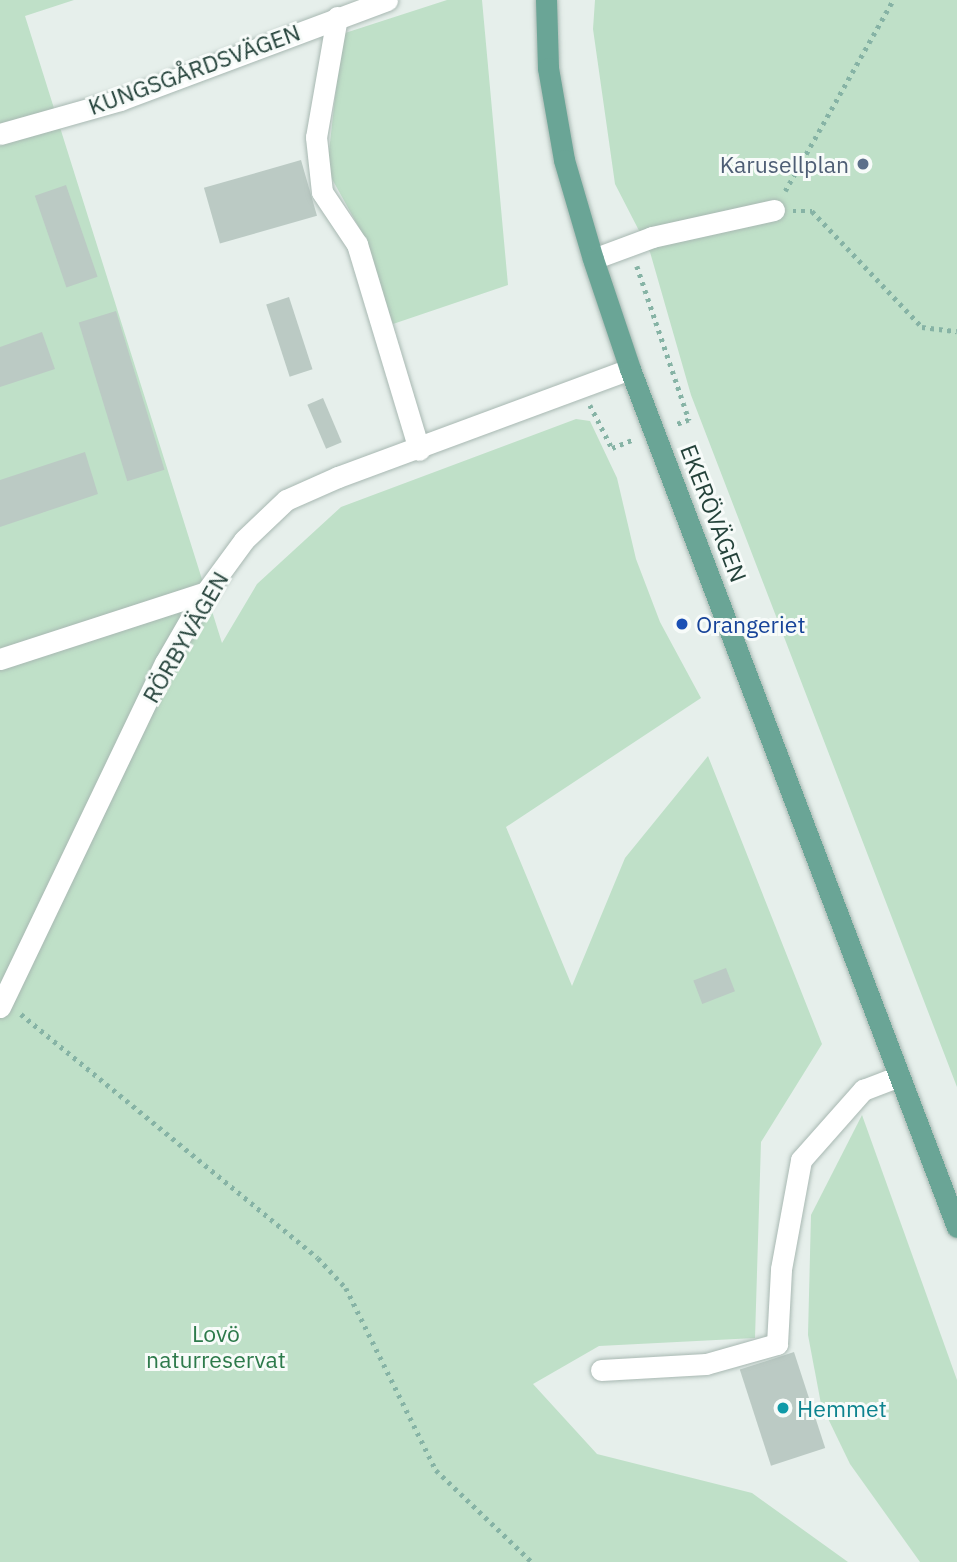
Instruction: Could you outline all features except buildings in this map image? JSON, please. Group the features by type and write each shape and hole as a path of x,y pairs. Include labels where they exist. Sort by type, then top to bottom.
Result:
{"main road":[{"name":"EKERÖVÄGEN","path":"546,0 548,68 564,160 593,259 630,369 957,1227"}],"street":[{"name":"KUNGSGÅRDSVÄGEN","path":"0,134 120,100 387,0"},
{"path":"337,17 316,137 322,192 356,244 419,450"},
{"path":"593,259 630,246 774,210"},
{"name":"RÖRBYVÄGEN","path":"2,1004 164,663 205,592 244,540 286,500 338,477 419,450 630,369"},
{"path":"0,659 205,592"},
{"path":"601,1370 706,1364 777,1344 781,1269 801,1160 863,1090 899,1076"}],"path":[{"path":"893,0 774,210 812,211 922,327 957,331"},
{"path":"630,246 689,420"},
{"path":"583,388 612,447"},
{"path":"2,1004 327,1268 346,1288 436,1470 533,1562"}],"green space":[{"name":"Lovö naturreservat","path":"0,0 74,0 25,16 222,643 257,584 341,507 576,419 590,421 617,478 636,559 660,622 701,698 506,827 572,986 625,858 708,756 822,1044 761,1142 755,1338 599,1346 533,1384 597,1454 752,1493 848,1562 0,1562"},
{"path":"447,0 482,0 508,285 393,324 361,231 327,170 342,34"},
{"path":"595,0 957,0 957,1087 691,395 650,252 615,184 593,29"},
{"path":"862,1115 957,1380 957,1562 920,1562 850,1464 821,1404 808,1335 811,1215"}],"place":[{"name":"Karusellplan","path":"863,164"},
{"name":"Orangeriet","path":"682,624"},
{"name":"Hemmet","path":"783,1408"}]}
